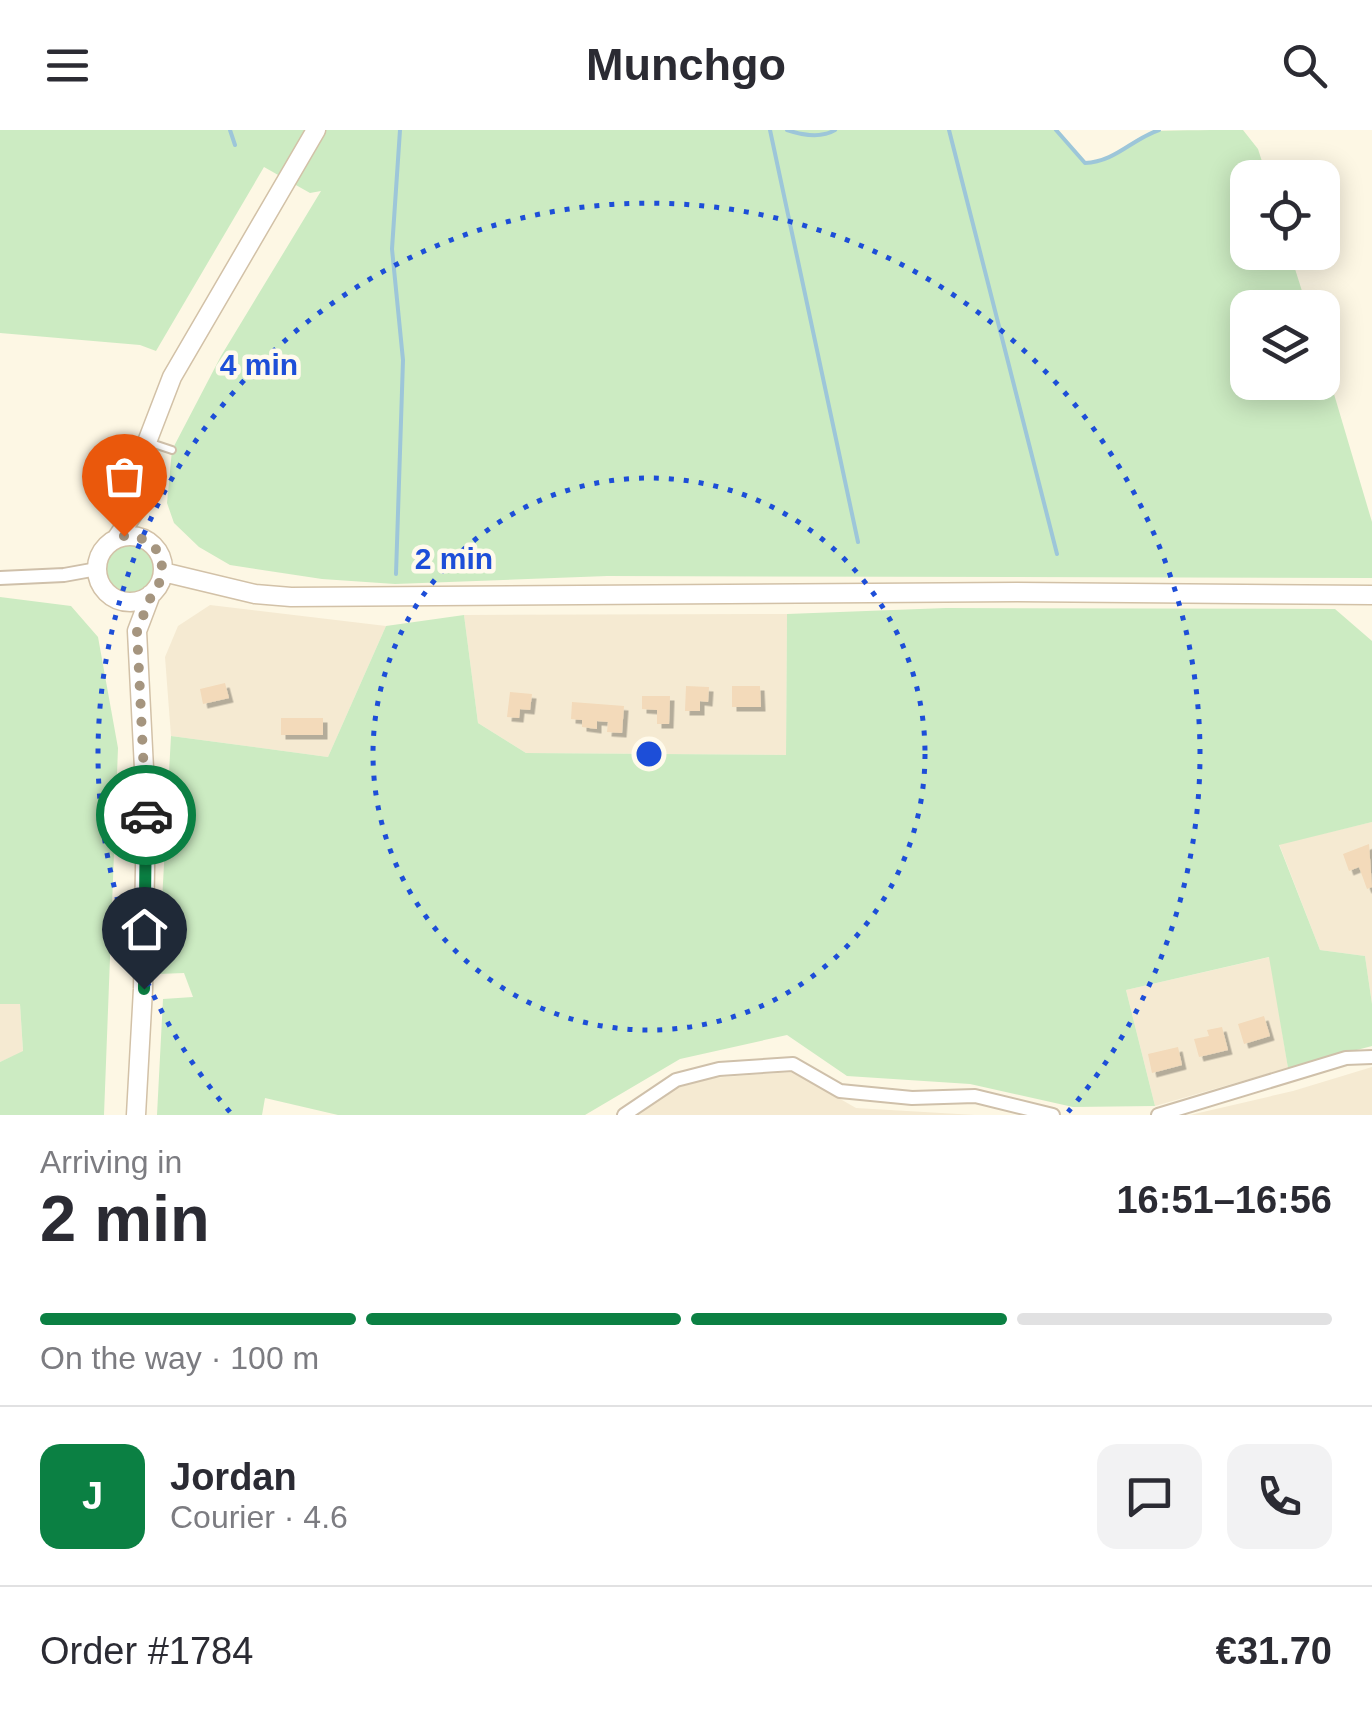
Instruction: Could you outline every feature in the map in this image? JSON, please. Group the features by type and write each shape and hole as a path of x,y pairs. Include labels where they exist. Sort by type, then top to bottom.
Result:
{"main road":[{"path":"137,631 117,599 102,587 97,569 102,551 116,539 138,507 147,442 172,377 316,130"},
{"path":"136,1115 144,989 146,808 137,631 163,572 159,552 138,507"},
{"path":"116,539 134,536 152,544"},
{"path":"163,572 255,594 291,597 1017,592 1372,595"},
{"path":"117,599 136,601 152,594"}],"street":[{"path":"0,578 64,576 97,569"},
{"path":"1158,1115 1346,1058 1372,1056"},
{"path":"624,1115 676,1080 719,1069 793,1064 840,1091 912,1098 975,1096 1053,1115"}],"lane":[{"path":"147,442 172,450"}],"shaded area":[{"path":"210,605 386,626 328,757 171,736 165,657 178,626"},
{"path":"787,614 786,755 526,753 478,723 464,615"},
{"path":"1372,822 1372,1004 1365,956 1320,950 1279,844"},
{"path":"1270,957 1288,1068 1155,1106 1126,990"},
{"path":"20,1003 23,1052 0,1062 0,1004"},
{"path":"1372,1067 1372,1115 1190,1115 1293,1091"},
{"path":"793,1072 856,1108 975,1115 634,1115 676,1088 711,1078"}],"green space":[{"path":"0,130 1056,130 1085,163 1105,159 1156,131 1243,130 1262,160 1230,160 1230,270 1295,270 1302,290 1230,290 1230,400 1336,400 1372,522 1372,578 607,576 395,584 322,579 230,565 199,547 174,523 167,503 172,450 221,356 321,191 310,193 264,167 156,351 140,345 0,333"},
{"path":"131,543 150,550 157,569 150,588 131,595 112,588 105,569 112,550"},
{"path":"0,597 71,606 98,637 118,748 104,1115 0,1115 0,1062 23,1051 20,1004 0,1004"},
{"path":"946,608 1335,609 1372,641 1372,822 1279,845 1320,950 1365,956 1372,1004 1372,1046 1288,1068 1269,957 1126,990 1155,1106 1073,1107 970,1084 847,1076 787,1035 680,1059 585,1115 338,1115 265,1098 262,1115 157,1115 163,999 193,997 184,973 158,974 171,736 328,757 386,626 464,615 478,723 526,753 786,755 787,614"}],"building":[{"path":"225,683 229,698 203,704 200,689"},
{"path":"686,686 709,687 708,702 700,701 700,711 685,711"},
{"path":"732,686 760,686 761,707 732,707"},
{"path":"510,692 532,694 530,710 520,709 519,718 507,717"},
{"path":"642,696 670,696 669,724 657,724 657,710 642,709"},
{"path":"572,702 624,706 622,733 607,732 608,722 597,721 597,729 582,727 582,720 571,719"},
{"path":"281,718 323,718 323,735 281,735"},
{"path":"1369,844 1372,887 1367,889 1359,867 1349,871 1343,854"},
{"path":"1264,1016 1270,1036 1244,1044 1238,1024"},
{"path":"1222,1027 1228,1050 1199,1057 1194,1039 1209,1036 1207,1030"},
{"path":"1178,1047 1182,1065 1152,1073 1148,1054"}],"waterway":[{"path":"230,130 235,145"},
{"path":"396,574 403,360 392,249 400,130"},
{"path":"770,130 858,542"},
{"path":"787,130 805,135 835,130"},
{"path":"949,130 1057,554"},
{"path":"1056,130 1085,163 1105,159 1159,130"}],"way so far":[{"path":"124,536 152,544 159,552 163,572 137,631 146,815"}],"route":[{"path":"144,989 146,815"}]}
